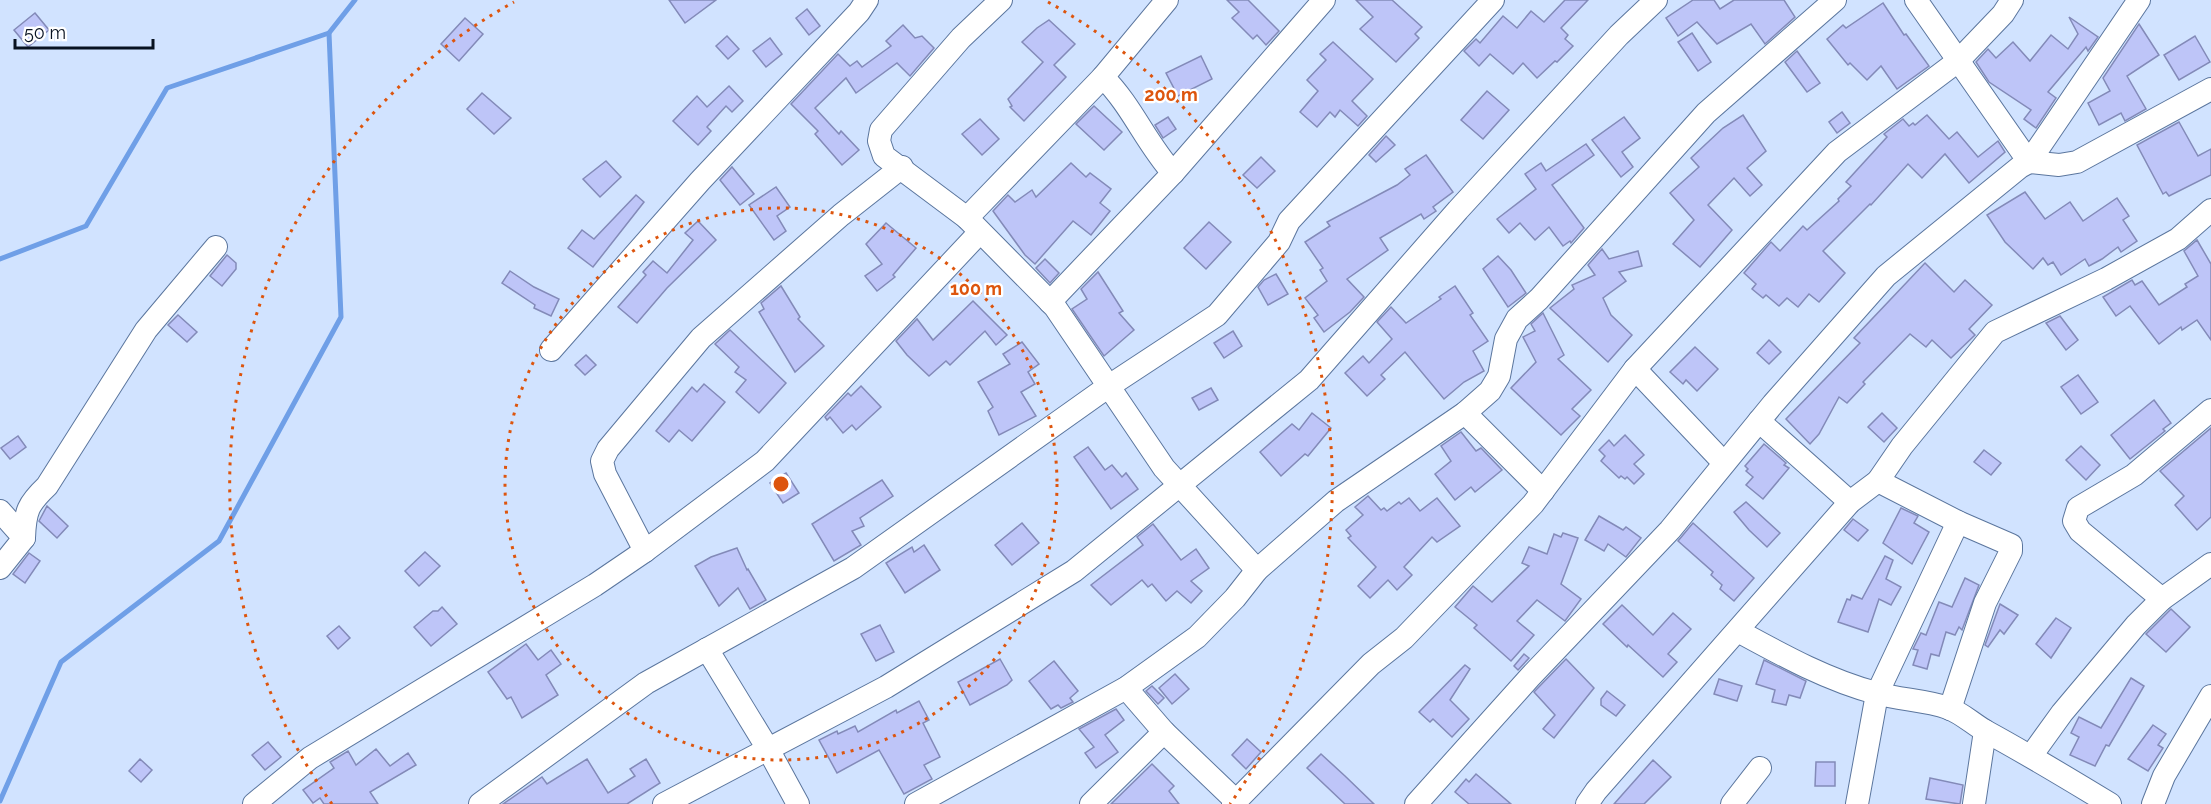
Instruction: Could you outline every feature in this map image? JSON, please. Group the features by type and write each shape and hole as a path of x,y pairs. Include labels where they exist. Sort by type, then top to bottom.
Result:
{"street":[{"path":"551,350 700,181 867,0"},
{"path":"1001,0 962,38 881,130 879,141 884,156 902,167 974,225 1050,302 1164,468 1257,570"},
{"path":"254,804 310,758 595,585 645,551 765,461 974,225 1167,0"},
{"path":"1050,302 1173,173 1324,0"},
{"path":"480,804 646,683 854,568 1109,386 1217,315 1279,242 1289,221 1493,0"},
{"path":"664,804 886,687 1074,571 1309,380 1458,210 1619,35 1656,0"},
{"path":"916,804 1126,688 1197,638 1257,570 1336,501 1465,413 1490,391 1499,376 1506,339 1517,319 1539,299 1706,113 1835,0"},
{"path":"1916,0 2029,162 2059,165 2077,162 2211,89"},
{"path":"1126,688 1164,732 1235,802 1371,664 1404,638 1533,504 1635,369 1837,152 1958,61 2003,14 2012,0"},
{"path":"1416,804 1530,677 1670,530 1759,421 1886,276 2029,162 2139,0"},
{"path":"1103,77 1121,95 1148,140 1173,173"},
{"path":"645,551 605,474 602,461 608,449 701,338 842,215 902,167"},
{"path":"1587,804 1850,501 1878,481 1902,446 1995,332 2106,279 2178,239 2211,210"},
{"path":"0,568 24,538 25,516 30,502 47,486 146,330 216,247"},
{"path":"1635,369 1724,463"},
{"path":"2162,599 2080,531 2074,521 2078,508 2134,475 2211,411"},
{"path":"1465,413 1543,491"},
{"path":"1759,421 1850,501"},
{"path":"1878,481 1958,522 2011,545 2011,551 1985,603 1950,708"},
{"path":"0,511 24,538"},
{"path":"1857,804 1877,694 1958,522"},
{"path":"2031,756 2062,713 2121,642 2162,599 2211,564"},
{"path":"1738,631 1801,665 1877,694 1950,708 2110,804"},
{"path":"707,649 768,749 798,804"},
{"path":"2153,804 2164,776 2211,696"},
{"path":"1974,804 1985,731"},
{"path":"1091,804 1164,732"},
{"path":"1732,804 1760,768"}],"building":[{"path":"669,0 716,0 685,23"},
{"path":"1227,0 1248,0 1279,31 1266,45 1257,35 1253,39 1232,18 1239,12"},
{"path":"1356,0 1392,0 1422,27 1415,34 1419,38 1396,62 1360,29 1373,17"},
{"path":"1565,0 1588,0 1561,28 1568,35 1565,39 1573,46 1537,78 1523,63 1513,74 1490,54 1479,66 1464,51 1476,39 1480,43 1503,16 1517,28 1531,11 1544,22"},
{"path":"1693,0 1714,0 1720,9 1734,0 1784,0 1795,17 1765,44 1751,24 1717,44 1697,22 1678,36 1666,18"},
{"path":"1883,3 1904,35 1906,34 1929,66 1897,89 1881,66 1867,80 1850,63 1848,65 1827,39 1843,25 1846,28"},
{"path":"807,9 820,26 809,35 796,18"},
{"path":"35,13 49,30 28,47 14,30"},
{"path":"2069,17 2098,37 2088,51 2086,47 2048,92 2056,98 2036,128 2024,119 2031,110 1989,82 1976,62 1988,49 1996,58 2013,42 2030,61 2051,35 2068,49 2078,34"},
{"path":"465,18 483,34 459,61 441,44"},
{"path":"1049,20 1075,44 1054,65 1066,77 1024,121 1010,107 1012,106 1008,99 1043,62 1022,42"},
{"path":"2139,24 2159,55 2127,76 2146,109 2125,121 2121,113 2099,125 2088,103 2110,91 2103,78"},
{"path":"903,25 915,38 922,36 934,48 910,76 897,63 856,93 846,78 815,108 839,134 841,131 859,150 842,165 815,134 818,131 791,104 838,54 850,66 857,61 862,67 891,46 886,41"},
{"path":"1692,33 1711,62 1698,71 1678,42"},
{"path":"727,36 739,49 728,59 716,46"},
{"path":"2195,36 2210,62 2179,80 2164,55"},
{"path":"770,38 782,54 766,67 753,51"},
{"path":"1333,42 1373,79 1352,101 1367,116 1358,126 1340,110 1335,117 1330,112 1317,127 1300,112 1318,91 1307,80 1326,60 1320,54"},
{"path":"1797,51 1820,83 1807,92 1785,62"},
{"path":"1201,56 1212,79 1178,96 1166,73"},
{"path":"729,86 743,101 732,112 726,106 707,127 711,131 698,145 673,121 697,96 707,107"},
{"path":"1487,91 1509,110 1483,139 1461,120"},
{"path":"482,93 511,118 494,134 467,109"},
{"path":"1094,106 1122,132 1104,150 1076,124"},
{"path":"1842,112 1850,123 1837,133 1829,122"},
{"path":"1743,115 1766,151 1747,168 1762,185 1750,196 1734,178 1708,205 1732,230 1700,267 1673,244 1694,220 1670,193 1699,167 1691,158 1723,128"},
{"path":"1927,115 1949,139 1957,132 1978,157 1998,141 2005,152 1969,183 1945,154 1922,178 1908,164 1871,205 1823,251 1845,273 1819,302 1809,294 1798,307 1787,298 1779,306 1766,295 1763,298 1752,289 1756,284 1744,273 1771,242 1780,251 1803,226 1807,230 1839,201 1838,199 1851,186 1846,182 1887,137 1884,134 1903,119 1909,126 1913,123 1915,125"},
{"path":"1168,117 1176,129 1163,138 1155,125"},
{"path":"1624,117 1640,138 1622,152 1633,167 1621,177 1592,140"},
{"path":"980,119 999,139 982,155 962,134"},
{"path":"2179,122 2198,156 2211,149 2211,175 2169,196 2166,192 2163,194 2137,145"},
{"path":"1386,136 1395,145 1376,162 1369,155"},
{"path":"1586,144 1594,155 1552,185 1584,228 1571,243 1570,241 1563,246 1549,227 1535,240 1520,223 1509,233 1497,219 1536,189 1525,174 1541,163 1546,171"},
{"path":"1426,155 1453,192 1433,207 1436,211 1424,219 1421,214 1380,238 1388,250 1347,279 1364,297 1350,312 1324,332 1314,318 1318,315 1305,298 1327,281 1320,270 1323,268 1305,242 1330,226 1327,222 1397,185 1410,175 1405,169"},
{"path":"1261,157 1275,171 1257,188 1243,175"},
{"path":"606,161 621,177 600,197 583,179"},
{"path":"1071,163 1086,177 1090,173 1111,189 1100,203 1110,211 1091,235 1073,221 1035,264 1025,255 993,211 1008,195 1015,202 1032,190 1036,197"},
{"path":"732,167 754,194 740,205 720,180"},
{"path":"776,187 790,207 777,216 786,231 774,240 749,205"},
{"path":"2025,192 2045,219 2070,202 2083,221 2117,198 2129,216 2123,220 2137,241 2121,252 2118,247 2089,266 2085,259 2061,275 2053,262 2048,265 2043,258 2033,269 2005,242 1987,215"},
{"path":"636,195 644,202 593,267 568,248 582,230 594,239"},
{"path":"698,221 716,240 667,288 637,323 618,307 646,275 643,272 653,261 667,273 693,240 685,233"},
{"path":"1209,222 1231,242 1206,269 1184,248"},
{"path":"886,223 916,248 893,275 895,277 877,291 865,276 882,264 866,244"},
{"path":"2197,240 2211,264 2211,340 2197,320 2182,330 2181,327 2159,344 2130,306 2116,316 2103,297 2132,280 2135,285 2142,281 2159,305 2187,287 2185,284 2198,276 2184,251"},
{"path":"1602,249 1609,259 1638,251 1642,266 1619,272 1626,281 1603,298 1611,315 1632,335 1608,362 1550,308 1574,289 1572,285 1595,275 1588,265"},
{"path":"227,255 236,263 236,269 222,286 210,276"},
{"path":"1498,256 1511,270 1526,293 1508,307 1483,269"},
{"path":"1045,259 1059,273 1050,283 1036,268"},
{"path":"1925,263 1954,292 1965,280 1992,305 1969,329 1975,335 1951,358 1932,340 1926,347 1910,334 1863,382 1865,384 1847,403 1839,397 1819,434 1810,444 1786,419 1860,343 1854,338"},
{"path":"510,271 534,287 559,299 551,316 534,308 535,305 502,283"},
{"path":"1098,272 1123,311 1119,313 1134,330 1104,356 1072,309 1087,299 1081,289"},
{"path":"1276,274 1288,294 1268,305 1258,287 1264,280"},
{"path":"781,286 800,317 798,319 824,346 795,372 759,312 764,309 761,303"},
{"path":"1455,286 1473,313 1470,315 1488,341 1473,351 1484,371 1464,382 1444,399 1405,352 1381,375 1385,379 1367,396 1345,373 1363,356 1369,363 1392,339 1377,322 1391,307 1406,323 1441,299 1439,297"},
{"path":"973,301 1007,335 996,345 985,331 950,365 946,361 929,376 896,341 917,319 933,340"},
{"path":"1543,313 1564,355 1558,359 1591,390 1572,409 1580,416 1561,435 1511,388 1536,362 1523,337 1535,331 1531,324"},
{"path":"178,315 197,332 187,342 168,325"},
{"path":"2060,316 2078,340 2066,350 2046,323"},
{"path":"730,330 786,383 759,413 736,392 746,380 735,372 739,367 715,344"},
{"path":"1233,331 1242,346 1224,358 1214,343"},
{"path":"1769,340 1781,352 1769,364 1757,353"},
{"path":"1022,342 1039,364 1028,372 1035,384 1021,392 1036,416 999,435 988,411 993,407 978,382 1010,364 1003,354"},
{"path":"1695,347 1718,369 1697,391 1686,380 1683,384 1670,372"},
{"path":"586,355 596,365 585,375 575,365"},
{"path":"2078,375 2098,402 2081,414 2061,387"},
{"path":"704,384 725,402 692,441 679,430 669,442 656,431 692,387 697,392"},
{"path":"861,386 881,407 856,430 852,425 843,433 830,417 827,420 825,417 848,393 851,396"},
{"path":"1211,388 1218,400 1199,410 1192,398"},
{"path":"2154,400 2171,423 2163,429 2165,431 2130,459 2111,435"},
{"path":"1312,413 1331,428 1308,456 1305,454 1281,476 1260,452 1292,424 1299,430"},
{"path":"1882,413 1897,428 1884,442 1868,427"},
{"path":"2211,428 2211,517 2197,530 2175,505 2184,496 2160,471"},
{"path":"1461,432 1476,451 1481,448 1502,470 1475,492 1471,487 1455,500 1435,474 1451,461 1441,446"},
{"path":"1625,435 1644,455 1634,464 1644,474 1634,484 1627,477 1619,478 1601,461 1605,456 1599,450 1609,440 1614,446"},
{"path":"18,436 26,447 10,459 1,448"},
{"path":"1764,444 1789,468 1763,499 1746,485 1753,477 1746,471 1748,469 1745,466"},
{"path":"2081,446 2100,465 2086,480 2066,460"},
{"path":"1088,447 1105,470 1112,465 1122,477 1126,473 1138,489 1111,509 1074,457"},
{"path":"1984,450 2001,463 1991,475 1974,462"},
{"path":"786,473 799,493 783,503 770,483"},
{"path":"882,480 893,496 860,518 864,526 852,531 861,545 834,561 812,524"},
{"path":"1368,496 1381,510 1384,508 1387,511 1409,498 1420,511 1437,498 1460,526 1437,542 1432,537 1404,567 1412,575 1397,590 1388,580 1370,598 1358,586 1376,567 1348,538 1351,536 1346,530 1363,515 1355,507"},
{"path":"1746,502 1780,533 1767,547 1734,512"},
{"path":"47,506 68,526 57,538 39,521"},
{"path":"1901,508 1918,516 1914,523 1929,532 1912,564 1883,543"},
{"path":"1599,516 1623,530 1626,527 1641,538 1626,557 1608,544 1604,551 1585,540"},
{"path":"1853,519 1868,530 1858,541 1844,530"},
{"path":"1022,523 1039,543 1012,565 995,545"},
{"path":"1693,523 1754,578 1734,601 1720,589 1722,585 1711,575 1713,572 1678,541"},
{"path":"1153,524 1181,560 1196,549 1209,568 1191,581 1202,591 1191,603 1177,591 1166,601 1152,584 1148,587 1142,580 1111,605 1091,585 1143,545 1137,537"},
{"path":"1563,533 1578,538 1561,584 1581,599 1565,621 1537,600 1517,621 1534,635 1511,661 1474,628 1477,625 1455,607 1473,586 1492,602 1529,566 1522,563 1529,547 1547,554 1554,534 1561,537"},
{"path":"924,545 940,570 905,593 886,563 912,547 914,552"},
{"path":"737,548 747,570 766,600 750,609 738,588 719,606 695,566 711,557"},
{"path":"425,552 440,566 419,586 405,571"},
{"path":"29,553 40,561 25,583 13,574"},
{"path":"1885,556 1893,560 1886,579 1901,587 1891,605 1879,599 1868,632 1838,622 1847,599 1850,600 1852,595 1862,599"},
{"path":"1965,578 1979,585 1962,630 1959,627 1955,635 1946,632 1939,656 1931,654 1927,669 1913,665 1918,650 1913,649 1921,633 1926,635 1939,602 1952,607"},
{"path":"2000,604 2018,615 2004,634 2000,630 1988,647 1985,645"},
{"path":"1622,605 1653,635 1673,613 1691,629 1668,654 1677,662 1663,677 1603,624"},
{"path":"442,607 457,624 431,646 414,627 433,611 438,611"},
{"path":"2171,609 2190,627 2166,652 2146,634"},
{"path":"2056,618 2071,628 2051,658 2036,644"},
{"path":"880,625 894,652 876,661 861,634"},
{"path":"339,626 350,638 338,649 327,636"},
{"path":"526,644 538,660 551,650 561,664 546,675 558,695 522,718 511,697 507,699 488,672"},
{"path":"1524,654 1529,658 1518,670 1514,666"},
{"path":"1000,659 1012,680 970,705 958,682"},
{"path":"1566,659 1594,688 1554,738 1543,729 1555,715 1534,692"},
{"path":"1764,660 1806,681 1800,698 1789,695 1786,705 1772,702 1775,690 1756,684"},
{"path":"1054,661 1078,691 1070,698 1073,702 1061,708 1058,705 1051,709 1029,681"},
{"path":"1465,665 1470,669 1450,700 1469,719 1452,737 1433,719 1430,722 1419,712"},
{"path":"1175,674 1189,689 1172,704 1159,688"},
{"path":"2131,678 2144,686 2095,766 2070,755 2079,737 2071,733 2079,717 2101,728"},
{"path":"1719,679 1742,686 1737,701 1714,694"},
{"path":"1152,686 1164,698 1158,704 1146,691"},
{"path":"1607,691 1625,705 1616,716 1601,705 1601,699"},
{"path":"919,701 929,720 923,723 940,757 924,765 932,779 904,794 879,750 837,773 819,740 837,731 838,734 855,726 858,732 896,710 897,713"},
{"path":"1116,709 1124,720 1105,735 1118,752 1096,768 1085,753 1094,747 1079,729"},
{"path":"2153,725 2166,734 2158,745 2163,748 2148,771 2128,759"},
{"path":"1247,739 1261,752 1246,769 1232,755"},
{"path":"268,742 281,757 265,770 252,755"},
{"path":"376,749 390,766 408,753 416,765 370,792 378,804 324,804 320,798 313,803 303,790 334,768 330,762 348,751 356,765"},
{"path":"1321,754 1374,804 1345,804 1307,768"},
{"path":"140,759 152,770 141,782 129,771"},
{"path":"587,759 608,793 635,776 630,769 646,759 660,783 627,804 503,804 542,777 547,784"},
{"path":"1653,760 1671,777 1644,804 1614,804"},
{"path":"1816,762 1835,762 1835,786 1815,786"},
{"path":"1152,764 1174,786 1169,791 1179,804 1111,804"},
{"path":"1476,774 1511,804 1469,804 1455,792 1466,779 1469,782"},
{"path":"1930,778 1963,785 1960,804 1926,799"}],"waterway":[{"path":"0,801 61,662 219,541 341,317 329,33 355,0"},
{"path":"0,259 86,226 167,88 329,33"}]}
